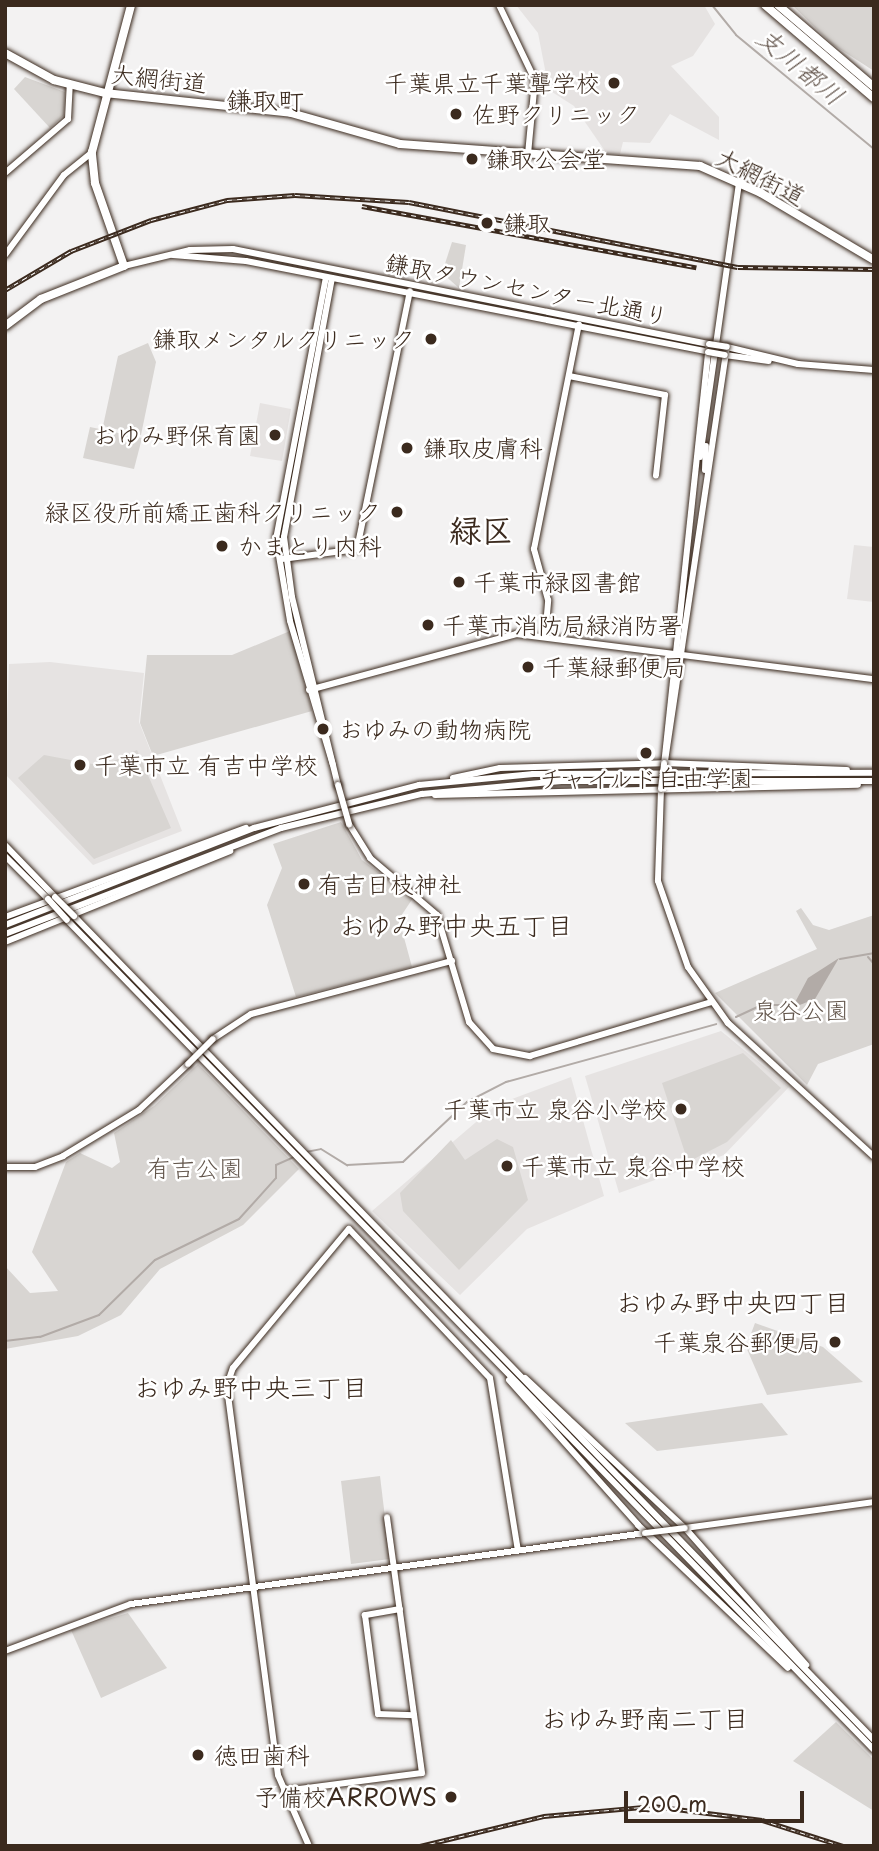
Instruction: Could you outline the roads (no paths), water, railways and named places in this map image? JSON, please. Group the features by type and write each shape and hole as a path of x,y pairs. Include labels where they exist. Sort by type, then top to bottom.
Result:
{"main road":[{"path":"124,266 99,196 92,152 105,93 131,5"},
{"path":"765,5 874,98"},
{"path":"778,5 874,87"},
{"name":"大網街道","path":"5,53 70,84 105,93 291,113 400,144 700,166 739,182 873,259"},
{"name":"鎌取タウンセンター北通り","path":"5,326 41,299 124,266"}],"street":[{"path":"499,5 535,80 528,154"},
{"path":"5,173 68,119 70,84"},
{"path":"5,255 64,176 92,152"},
{"path":"698,463 708,412 739,182"},
{"name":"鎌取タウンセンター北通り","path":"124,266 173,255 233,249 709,344 726,351"},
{"name":"鎌取タウンセンター北通り","path":"173,255 223,258 578,328 708,352 726,351"},
{"path":"329,269 288,503 285,559 349,824 370,858 437,915 473,1030 493,1049 519,1057 580,1042 711,1002"},
{"path":"329,279 279,500 276,559 299,655 333,765"},
{"path":"276,559 357,549 411,286"},
{"path":"545,637 548,600 534,549 580,320"},
{"path":"709,344 698,463 672,654 656,852 662,897 683,958 711,1002 874,1157"},
{"path":"664,763 671,751 681,656 726,351 844,370 874,370"},
{"path":"569,376 666,395 656,475"},
{"path":"705,489 708,412"},
{"path":"309,690 481,640 545,637 874,679"},
{"path":"5,917 254,828 335,803 500,768 664,763 858,773"},
{"path":"448,780 533,774 874,772"},
{"path":"5,934 247,841 336,812 422,794 561,781 874,781"},
{"path":"422,794 874,781"},
{"path":"5,925 254,828"},
{"path":"5,943 67,920 247,841"},
{"path":"5,845 52,898 67,920 295,1149"},
{"path":"5,856 74,916 494,1359 874,1751"},
{"path":"5,1167 35,1167 63,1156 139,1110 213,1039 251,1014 452,961"},
{"path":"305,1160 874,1740"},
{"path":"309,1846 284,1791 253,1586 229,1376 349,1229 490,1378 519,1550"},
{"path":"494,1359 645,1532 811,1686"},
{"path":"517,1374 685,1528 816,1679"},
{"path":"5,1651 131,1604 645,1532 874,1503"},
{"path":"284,1791 422,1773 387,1517"},
{"path":"400,1609 365,1615 378,1714 414,1715"}],"waterway":[{"name":"支川都川","path":"712,5 736,35 874,149"},
{"path":"840,959 874,953"},
{"path":"868,957 874,964"},
{"path":"736,1017 762,1005 792,1005"},
{"path":"306,1152 321,1149 347,1165 403,1162 467,1102 506,1082 716,1024"},
{"path":"5,1341 40,1337 99,1315 155,1260 239,1219 276,1178 276,1165 294,1157"}],"railway":[{"path":"5,290 71,251 151,220 227,200 295,195 409,202 738,267 874,269"},
{"path":"362,206 696,267"},
{"path":"420,1846 544,1816 653,1806 762,1820 843,1846"}],"place":[{"name":"千葉県立千葉聾学校","path":"614,83"},
{"name":"佐野クリニック","path":"456,114"},
{"name":"鎌取公会堂","path":"472,159"},
{"name":"鎌取","path":"487,223"},
{"name":"鎌取メンタルクリニック","path":"431,339"},
{"name":"おゆみ野保育園","path":"275,435"},
{"name":"鎌取皮膚科","path":"407,448"},
{"name":"緑区役所前矯正歯科クリニック","path":"397,512"},
{"name":"かまとり内科","path":"222,546"},
{"name":"千葉市緑図書館","path":"459,582"},
{"name":"千葉市消防局緑消防署","path":"428,625"},
{"name":"千葉緑郵便局","path":"528,667"},
{"name":"おゆみの動物病院","path":"323,729"},
{"name":"チャイルド自由学園","path":"646,753"},
{"name":"千葉市立 有吉中学校","path":"80,765"},
{"name":"有吉日枝神社","path":"304,884"},
{"name":"千葉市立 泉谷小学校","path":"681,1109"},
{"name":"千葉市立 泉谷中学校","path":"507,1166"},
{"name":"千葉泉谷郵便局","path":"835,1342"},
{"name":"徳田歯科","path":"198,1755"},
{"name":"予備校ARROWS","path":"451,1797"}],"district":[{"name":"鎌取町","path":"265,100"},
{"name":"緑区","path":"481,529"},
{"name":"おゆみ野中央五丁目","path":"456,925"},
{"name":"おゆみ野中央四丁目","path":"733,1302"},
{"name":"おゆみ野中央三丁目","path":"251,1387"},
{"name":"おゆみ野南二丁目","path":"645,1718"}],"park label":[{"name":"泉谷公園","path":"801,1010"},
{"name":"有吉公園","path":"195,1168"}]}
